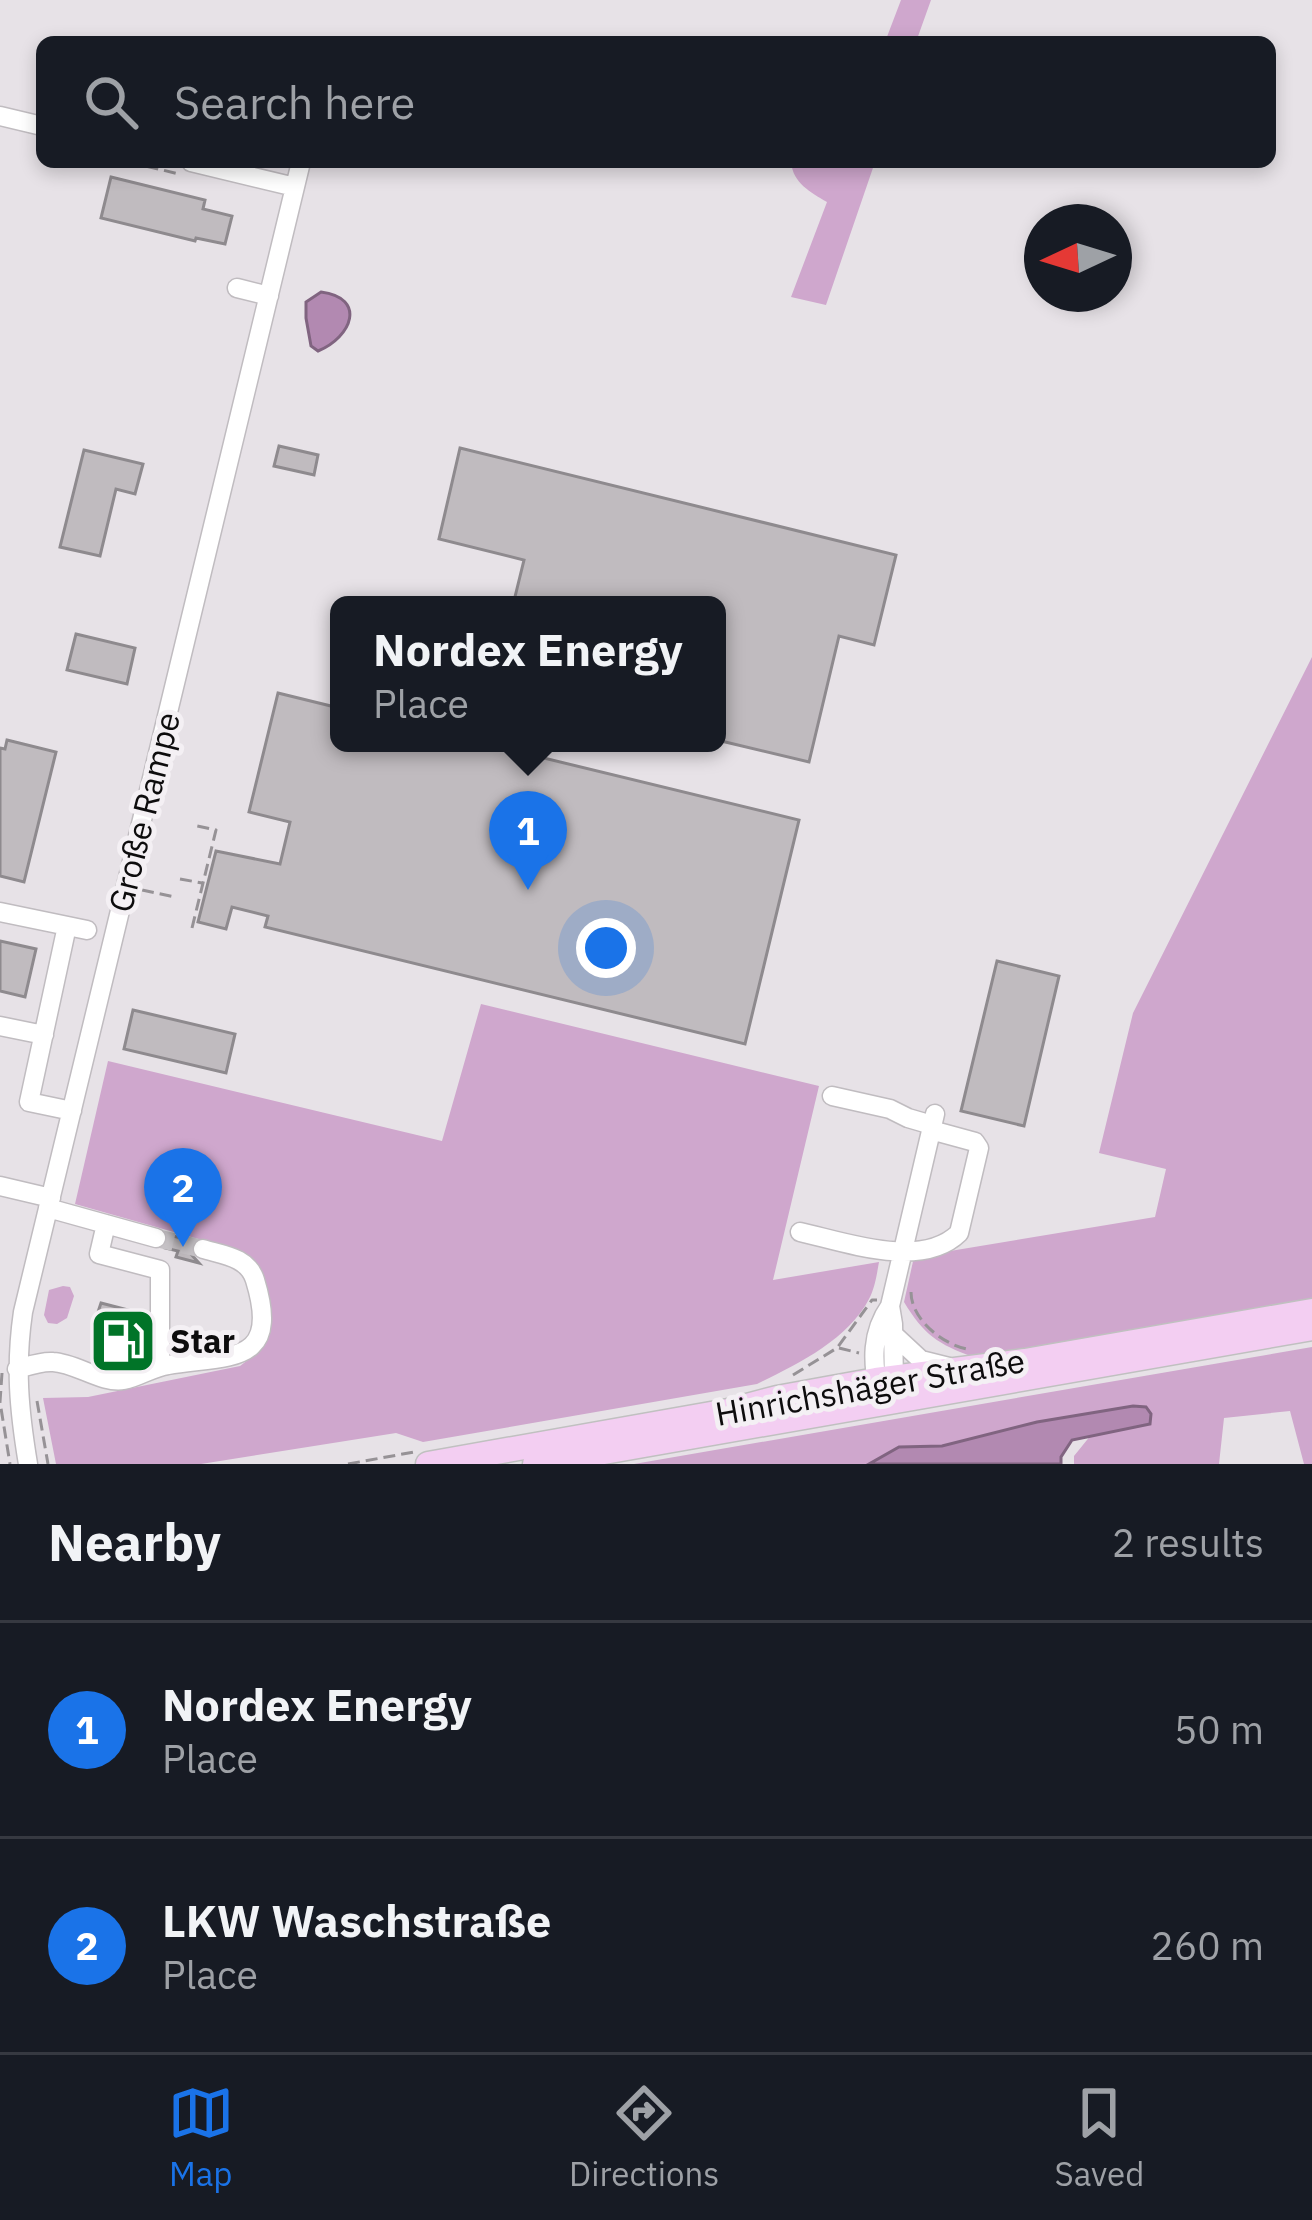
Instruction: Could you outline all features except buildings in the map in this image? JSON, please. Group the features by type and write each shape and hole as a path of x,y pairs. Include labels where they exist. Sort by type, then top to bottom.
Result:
{"main road":[{"name":"Hinrichshäger Straße","path":"535,1464 954,1368 1312,1311"},
{"name":"Hinrichshäger Straße","path":"425,1457 728,1411 777,1398 1312,1328"}],"street":[{"path":"0,116 36,125"},
{"path":"216,168 295,187"},
{"name":"Große Rampe","path":"28,1464 19,1409 25,1367 23,1312 300,168"},
{"path":"237,288 269,296"},
{"path":"0,912 77,928 29,1102 72,1111"},
{"path":"0,1026 44,1035"},
{"path":"800,1232 899,1264 950,1242 959,1233 980,1155 975,1142 933,1123 832,1096"},
{"path":"883,1383 893,1334 891,1303 933,1123"},
{"path":"0,1186 156,1238"},
{"path":"106,1224 99,1254 160,1270 160,1366"},
{"path":"25,1367 55,1361 121,1381 160,1366 236,1355 256,1343 263,1319 249,1266 203,1249"},
{"path":"883,1383 880,1320 891,1303"},
{"path":"893,1334 921,1360 954,1368"}],"path":[{"path":"192,928 216,830 193,825"},
{"path":"180,879 203,884"},
{"path":"140,890 176,897"},
{"path":"899,1264 911,1284 911,1303 930,1330 958,1348 981,1351"},
{"path":"780,1383 837,1348 872,1300 891,1303"},
{"path":"837,1348 883,1383"},
{"path":"25,1367 48,1464"},
{"path":"348,1464 425,1457"}],"shaded area":[{"path":"901,0 931,0 918,36 887,36"},
{"path":"873,168 826,305 791,297 827,202 799,181 792,169"},
{"path":"321,292 345,302 350,318 339,337 318,351 311,346 306,302"},
{"path":"1312,657 1312,1302 973,1357 950,1348 918,1323 904,1302 914,1257 1155,1217 1166,1169 1099,1153 1133,1013"},
{"path":"481,1004 819,1086 773,1280 879,1262 873,1290 860,1314 820,1350 757,1384 423,1442 396,1433 201,1464 56,1464 43,1398 88,1397 240,1366 261,1350 269,1322 258,1265 251,1258 75,1204 108,1061 442,1141"},
{"path":"70,1287 74,1296 67,1318 48,1323 44,1315 49,1290"},
{"path":"1312,1347 1312,1464 1304,1464 1290,1411 1224,1418 1219,1464 1074,1464 1074,1456 1091,1435 1144,1426 1037,1422 942,1446 899,1447 869,1464 634,1464"},
{"path":"1146,1407 1150,1424 1072,1440 1061,1464 869,1464 899,1447 942,1446 1037,1422"}],"tunnel":[{"path":"156,1238 203,1249"}],"place":[{"name":"Nordex Energy","path":"528,890"},
{"name":"LKW Waschstraße","path":"183,1247"},
{"name":"Star","path":"123,1341"}]}
